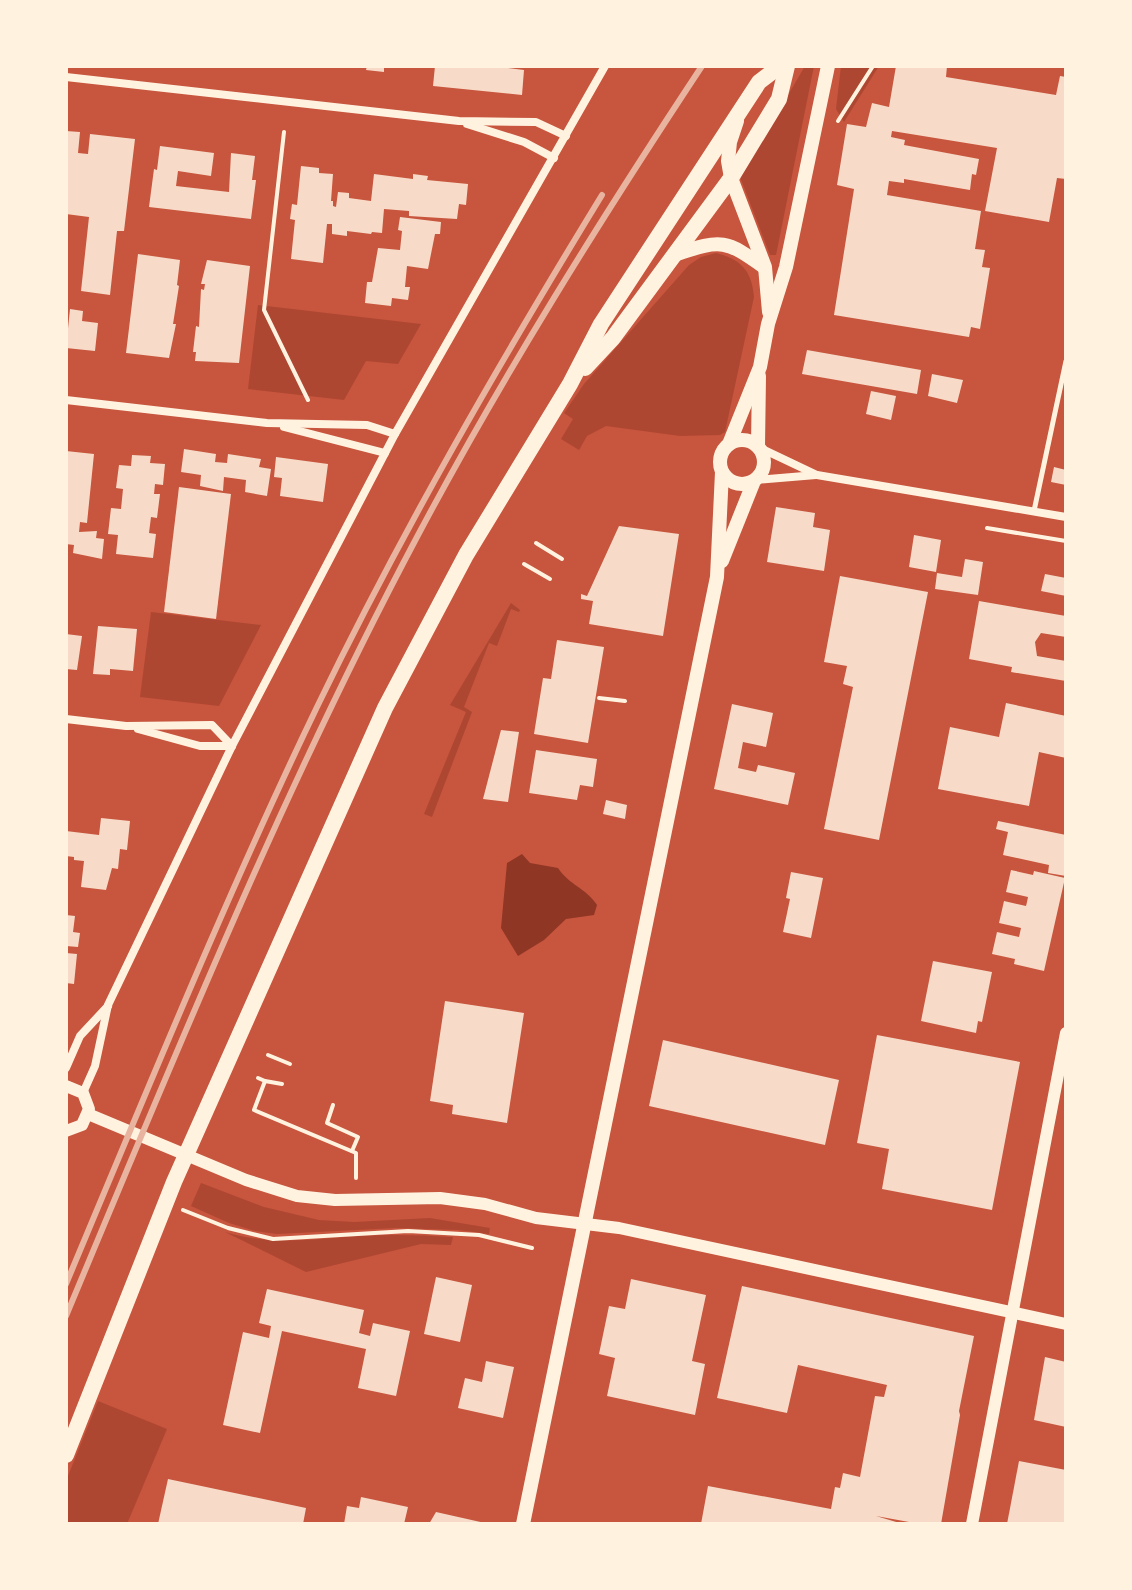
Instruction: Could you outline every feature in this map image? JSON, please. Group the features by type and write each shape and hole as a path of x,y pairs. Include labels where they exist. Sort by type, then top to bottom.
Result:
{"highway":[{"path":"66,1455 180,1168 361,756 466,555 570,384 601,324 759,82 780,66"},
{"path":"570,384 613,338 731,178 779,99 787,66"}],"main road":[{"path":"758,447 760,367 768,324 786,267 828,66"},
{"path":"741,112 730,142 728,161 731,178 765,267 768,324"},
{"path":"677,254 701,246 729,244 765,267"},
{"path":"523,1524 717,572 720,459 760,367"},
{"path":"717,572 754,480 763,468 763,454 758,447 741,440 729,444"},
{"path":"722,472 736,484 754,480"}],"street":[{"path":"83,1093 95,1066 108,1005 232,746 395,434 605,66"},
{"path":"66,77 459,121 536,122 566,136"},
{"path":"459,121 524,142 554,158"},
{"path":"66,400 267,423 367,425 395,434"},
{"path":"267,423 385,453"},
{"path":"758,447 817,475"},
{"path":"754,480 817,475 1066,517"},
{"path":"66,719 126,726 212,725 232,746"},
{"path":"126,726 200,746 232,746"},
{"path":"66,1068 80,1036 108,1005"},
{"path":"972,1524 1066,1033"},
{"path":"66,1086 83,1093 89,1103 82,1125 68,1133"},
{"path":"88,1114 206,1164 297,1196 335,1200 417,1197 485,1204 536,1218 619,1228 1066,1324"}],"lane":[{"path":"1034,511 1066,361"}],"path":[{"path":"838,121 873,66"},
{"path":"284,132 264,310 308,400"},
{"path":"987,528 1066,541"},
{"path":"536,543 562,559"},
{"path":"524,564 550,579"},
{"path":"599,698 625,701"},
{"path":"268,1055 290,1064"},
{"path":"258,1078 282,1084"},
{"path":"265,1081 254,1110 356,1153 356,1178"},
{"path":"333,1105 327,1123 358,1137 352,1151"},
{"path":"180,1209 228,1228 273,1239 431,1232 479,1235 532,1248"}],"shaded area":[{"path":"805,66 814,66 776,255 770,255 740,177"},
{"path":"841,66 879,66 844,122 836,109"},
{"path":"716,253 744,268 751,280 754,297 725,432 720,435 680,436 606,426 587,436 579,450 561,439 573,419 564,413 584,384 689,265 701,257"},
{"path":"258,305 421,324 398,364 366,361 344,400 248,389"},
{"path":"511,603 520,610 511,609 497,646 489,643 464,707 472,712 432,817 424,814 466,712 450,705"},
{"path":"151,612 261,625 219,706 140,697"},
{"path":"522,854 530,863 558,868 597,905 594,915 566,919 544,940 518,956 501,928 507,863"},
{"path":"201,1183 264,1207 319,1220 354,1222 430,1218 490,1228 489,1234 396,1228 277,1234 255,1231 191,1206"},
{"path":"225,1232 276,1240 383,1235 453,1237 451,1245 421,1244 306,1272"},
{"path":"98,1401 167,1429 127,1524 66,1524 66,1481"}],"building":[{"path":"367,66 384,66 384,72 366,70"},
{"path":"435,66 493,66 524,70 522,95 433,86"},
{"path":"896,66 947,66 946,77 1056,95 1060,76 1066,77 1066,179 1057,178 1049,222 985,211 997,148 892,131 891,137 905,140 904,145 979,159 976,175 972,174 970,190 904,179 904,183 889,181 887,195 981,211 975,249 985,250 982,267 990,268 980,329 971,327 969,337 834,315 854,189 837,185 847,124 866,127 872,103 889,107"},
{"path":"66,131 80,132 78,153 88,154 90,134 135,139 124,231 117,231 110,295 81,291 89,217 66,214"},
{"path":"160,146 214,153 211,176 178,171 176,186 229,192 231,153 255,156 252,180 256,180 251,219 149,207"},
{"path":"301,166 319,168 319,173 333,174 331,201 336,207 338,192 349,193 349,198 371,201 374,174 413,179 413,174 428,176 427,180 468,184 466,205 459,204 457,219 409,216 409,211 384,209 382,233 347,231 347,236 332,234 332,224 327,224 323,263 291,259 295,220 290,219 292,204 297,205"},
{"path":"400,217 441,222 440,234 435,234 428,269 407,266 405,287 410,287 408,300 392,298 391,306 365,303 367,282 372,282 378,248 400,250"},
{"path":"138,254 180,260 173,324 176,324 169,358 126,353"},
{"path":"207,260 250,266 239,363 195,361 196,326 199,327 201,289 204,290 205,284 201,284"},
{"path":"70,309 83,311 82,321 98,323 95,351 66,348"},
{"path":"807,350 921,370 917,394 802,374"},
{"path":"932,374 963,380 957,403 928,396"},
{"path":"871,391 896,396 891,420 866,414"},
{"path":"184,449 216,454 215,462 227,463 228,454 261,459 259,467 271,469 267,496 245,492 246,480 224,477 223,491 200,486 201,475 181,472"},
{"path":"66,451 94,454 87,523 80,522 79,532 97,531 96,538 104,539 102,559 73,553 74,545 66,544"},
{"path":"132,455 151,456 150,463 165,464 163,485 155,484 154,494 160,494 157,518 151,517 149,533 156,534 153,558 116,554 118,535 108,534 111,508 121,509 123,489 116,488 119,465 131,466"},
{"path":"276,457 328,464 323,502 280,496 282,478 274,477"},
{"path":"1054,467 1066,470 1066,485 1051,482"},
{"path":"179,487 231,494 216,619 164,612"},
{"path":"776,507 815,513 813,527 830,530 824,571 767,562"},
{"path":"619,526 679,534 663,636 589,624 593,601 581,599 581,594 587,596"},
{"path":"914,535 941,540 936,572 909,567"},
{"path":"965,559 983,562 978,595 935,589 937,573 962,577"},
{"path":"1045,574 1066,578 1066,596 1041,591"},
{"path":"840,576 928,592 879,840 824,829 853,687 843,684 847,666 824,662"},
{"path":"979,601 1066,616 1066,637 1041,633 1035,642 1037,656 1066,661 1066,681 1011,672 1012,667 969,659"},
{"path":"98,626 137,629 133,671 110,669 110,675 93,674"},
{"path":"66,634 82,636 77,670 66,669"},
{"path":"557,640 604,647 588,743 534,734 543,678 551,679"},
{"path":"1006,703 1066,716 1066,758 1039,752 1029,806 938,789 950,727 999,737"},
{"path":"732,704 773,713 766,747 743,742 738,768 756,772 758,765 795,773 788,805 714,789"},
{"path":"501,730 519,732 508,802 483,799"},
{"path":"536,750 597,759 593,787 580,785 577,800 529,793"},
{"path":"606,800 627,805 625,819 603,814"},
{"path":"101,818 130,821 127,850 120,849 118,869 112,868 106,890 81,887 84,861 66,856 66,831 99,835"},
{"path":"998,821 1066,835 1066,876 1048,873 1049,865 1003,855 1008,832 996,829"},
{"path":"1011,870 1065,878 1044,971 1014,964 1015,959 992,954 997,932 1019,937 1021,928 999,923 1004,901 1026,906 1027,902 1028,897 1006,892"},
{"path":"791,872 823,878 811,938 783,932 790,899 786,898"},
{"path":"66,915 75,916 73,932 80,933 78,947 66,946"},
{"path":"66,953 77,954 74,984 66,983"},
{"path":"933,961 992,972 982,1022 978,1021 976,1033 921,1021"},
{"path":"445,1001 524,1013 507,1123 452,1114 453,1105 430,1101"},
{"path":"877,1035 1020,1062 992,1210 882,1189 889,1149 857,1143"},
{"path":"663,1040 839,1080 825,1145 649,1106"},
{"path":"436,1277 472,1285 460,1342 424,1334"},
{"path":"631,1279 706,1295 692,1361 705,1364 695,1415 607,1396 615,1358 599,1354 609,1306 625,1309"},
{"path":"742,1286 974,1336 941,1524 920,1524 876,1516 903,1524 701,1524 708,1486 831,1509 835,1487 840,1488 843,1473 860,1477 875,1396 884,1397 887,1385 798,1365 787,1413 717,1398"},
{"path":"267,1289 364,1310 359,1333 370,1336 373,1323 410,1331 396,1396 358,1388 366,1349 282,1331 260,1433 223,1425 243,1332 269,1338 271,1326 259,1323"},
{"path":"1045,1357 1066,1362 1066,1427 1034,1420"},
{"path":"486,1361 514,1367 503,1418 458,1408 465,1378 482,1382"},
{"path":"1019,1461 1066,1470 1066,1524 1007,1524"},
{"path":"168,1479 306,1508 303,1524 158,1524"},
{"path":"361,1497 408,1507 404,1524 344,1524 347,1506 359,1508"},
{"path":"436,1512 485,1523 485,1524 429,1524"}],"railway":[{"path":"66,1316 232,922 368,632 417,537 518,357 702,66"},
{"path":"66,1284 219,922 349,641 453,448 602,195"}]}
